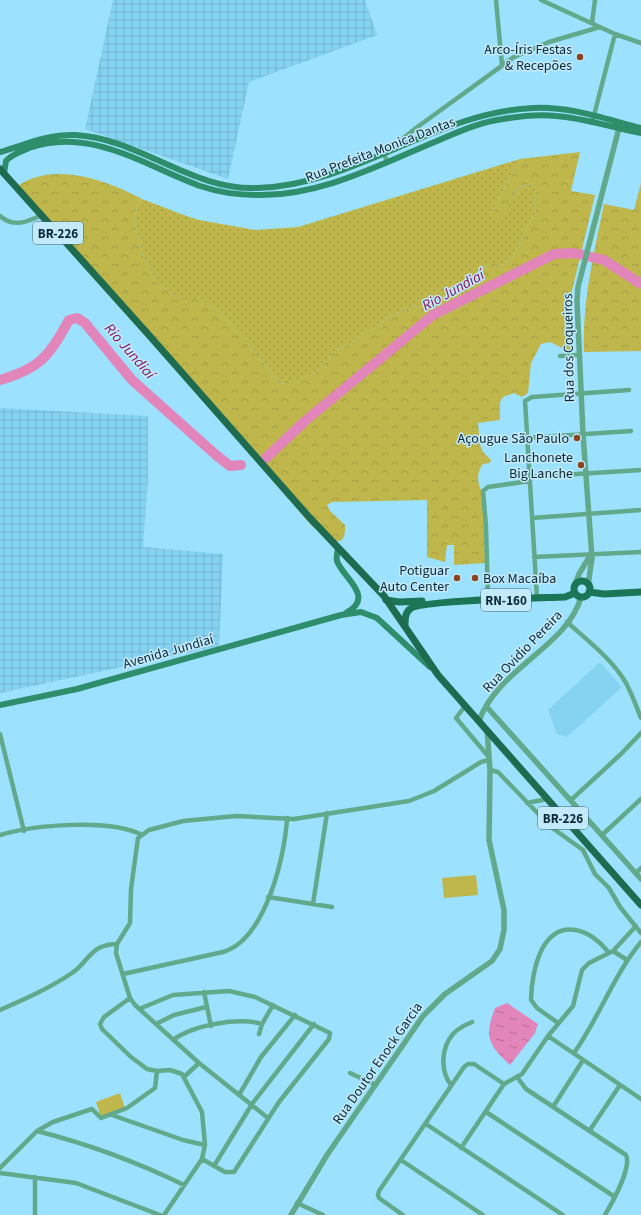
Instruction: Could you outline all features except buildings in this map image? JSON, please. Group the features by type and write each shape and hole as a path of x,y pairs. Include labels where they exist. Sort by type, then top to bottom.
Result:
{"highway":[{"name":"BR-226","path":"2,171 338,549 386,600 438,675 547,799 584,846 641,904"}],"main road":[{"name":"Rua Prefeita Monica Dantas","path":"0,152 43,138 63,135 99,138 210,181 233,187 255,189 296,185 314,180 384,154 465,121 502,111 543,108 577,111 641,128"},
{"name":"Rua Prefeita Monica Dantas","path":"14,155 37,146 72,142 91,143 200,186 235,194 287,194 305,191 360,173 467,129 502,119 556,116 575,118 641,133"},
{"path":"2,171 6,161 14,155 10,149"},
{"name":"Avenida Jundiaí","path":"338,549 338,563 352,582 358,596 358,601 354,607 341,615"},
{"path":"589,589 581,597 575,593 575,584 583,581 589,589 604,594 641,592"},
{"name":"RN-160","path":"386,600 399,602 488,601 565,597 575,593"},
{"name":"RN-160","path":"405,626 405,615 411,608 437,602"},
{"name":"Avenida Jundiaí","path":"0,705 85,687 341,615 361,612 377,618 397,634 438,675"}],"street":[{"path":"496,0 502,65"},
{"path":"541,0 615,34 641,43"},
{"path":"592,23 595,0"},
{"path":"387,161 384,154 416,128 502,65 535,47 600,27"},
{"path":"592,123 615,34"},
{"name":"Rua dos Coqueiros","path":"589,589 591,554 578,355 577,301 620,122"},
{"path":"0,216 15,224 24,223 42,215"},
{"path":"560,356 578,355"},
{"path":"537,598 525,401 530,398 629,390"},
{"path":"527,438 631,432"},
{"path":"488,601 486,526 483,491 488,487 530,479 586,473 641,470"},
{"path":"532,518 641,510"},
{"path":"534,557 641,552"},
{"path":"575,584 591,554"},
{"name":"Rua Ovidio Pereira","path":"479,721 486,706 509,677 554,637 567,622 581,597"},
{"path":"567,622 603,654 619,673 628,688 641,718"},
{"path":"268,1118 199,1064 130,998 117,959 118,944 130,923 135,855 138,838 149,830 169,824 210,818 250,816 287,818 418,799 440,788 489,758 456,718 465,706"},
{"path":"486,706 641,879"},
{"name":"Rua Doutor Enock Garcia","path":"291,1215 327,1155 429,1009 451,990 488,964 500,949 504,930 504,910 489,840 490,770 487,730"},
{"path":"571,800 621,754 641,733"},
{"path":"0,734 24,831"},
{"path":"490,770 498,772 558,834 584,846 595,874 609,888 620,907 641,932"},
{"path":"527,803 547,799"},
{"path":"602,835 641,800"},
{"path":"313,904 327,813"},
{"path":"123,974 164,966 234,949 253,930 259,920 280,862 287,818"},
{"path":"0,835 81,824 119,828 142,835"},
{"path":"636,873 641,868"},
{"path":"268,897 332,907"},
{"path":"461,1148 504,1084 517,1077 527,1068 548,1036 573,1006 582,970 589,963 611,952 636,926"},
{"path":"558,1024 537,1008 531,1000 538,960 545,945 556,934 566,930 576,930 594,936 611,952 627,960"},
{"path":"574,1053 595,1021 610,988 627,960 641,942"},
{"path":"0,1010 67,976 79,968 90,954 99,948 109,944 118,944"},
{"path":"140,1009 173,995 204,992 238,992 295,1015 330,1032 331,1035 329,1039 299,1075 268,1118 234,1172 225,1172 202,1159"},
{"path":"204,992 211,1026"},
{"path":"130,998 104,1017 100,1024 101,1028 137,1062 147,1069 157,1071 170,1070 184,1077 202,1112 205,1145 202,1159 164,1215"},
{"path":"259,1034 262,1024 273,1006"},
{"path":"156,1024 174,1015 206,1007"},
{"path":"239,1095 261,1057 295,1015"},
{"path":"173,1040 190,1031 211,1026 246,1021 262,1024"},
{"path":"452,1085 445,1076 443,1070 446,1046 457,1030 472,1022"},
{"path":"214,1166 252,1104 314,1024"},
{"path":"548,1036 641,1099"},
{"path":"553,1107 583,1060"},
{"path":"184,1077 199,1064"},
{"path":"403,1215 379,1198 378,1195 464,1067 470,1064 480,1068 504,1084"},
{"path":"0,1168 38,1131 53,1122 91,1109 94,1110 101,1118 128,1108 152,1092 157,1084 157,1071"},
{"path":"350,1073 376,1085"},
{"path":"517,1077 526,1089 590,1130 627,1157 628,1163 626,1170 615,1197 605,1215"},
{"path":"590,1130 620,1085"},
{"path":"486,1112 539,1149 615,1197"},
{"path":"112,1115 183,1140 205,1145"},
{"path":"426,1124 563,1215"},
{"path":"38,1131 120,1158 184,1185"},
{"path":"401,1160 483,1215"},
{"path":"0,1173 76,1183 160,1215"},
{"path":"35,1177 35,1215"},
{"path":"297,1203 323,1215"}],"shaded area":[{"path":"113,0 365,0 377,35 249,82 228,179 85,129"},
{"path":"0,408 148,416 148,480 143,547 223,554 219,646 0,693"},
{"path":"600,662 622,687 567,737 557,734 548,710"}],"green space":[{"path":"580,152 571,191 595,195 570,299 573,350 568,351 550,342 541,344 531,363 528,393 522,397 514,393 503,397 500,402 500,420 478,423 480,445 483,452 491,460 490,463 483,464 480,468 478,476 480,488 484,496 485,563 454,565 454,545 447,545 445,562 427,557 427,500 332,502 327,505 330,511 345,525 345,534 342,539 338,541 327,538 321,534 311,525 221,421 14,189 28,180 44,175 61,174 78,176 112,185 142,199 138,204 134,219 143,257 156,282 180,299 200,299 219,311 262,360 278,383 284,384 315,373 337,349 346,346 391,316 410,307 423,306 435,301 478,277 488,263 494,263 500,266 508,263 522,242 524,232 536,212 534,204 536,188 530,184 522,186 517,190 508,211 500,221 495,217 493,211 520,159"},
{"path":"520,159 493,211 508,210 514,193 525,185 530,184 536,188 534,204 536,212 524,232 522,242 508,263 500,266 494,263 488,263 478,277 435,301 423,306 410,307 391,316 346,346 337,349 315,373 285,384 278,383 262,360 219,311 200,299 180,299 156,282 143,257 134,219 138,204 142,199 199,220 255,230 298,227"},
{"path":"641,183 641,351 584,352 587,296 604,204 634,210"},
{"path":"476,875 478,895 444,898 442,878"},
{"path":"120,1093 125,1108 101,1117 96,1102"}],"water":[{"path":"507,1003 538,1024 535,1033 510,1065 497,1052 490,1040 489,1034 495,1008"}],"waterway":[{"name":"Rio Jundiaí","path":"266,458 305,421 433,315 554,254 574,253 604,260 641,284"},
{"name":"Rio Jundiaí","path":"0,380 25,371 35,365 56,343 69,320 77,318 85,323 132,380 230,466 241,465"}],"place":[{"name":"Arco-Íris Festas & Recepões","path":"580,57"},
{"name":"Açougue São Paulo","path":"577,438"},
{"name":"Lanchonete Big Lanche","path":"581,465"},
{"name":"Potiguar Auto Center","path":"457,578"},
{"name":"Box Macaíba","path":"475,578"}]}
